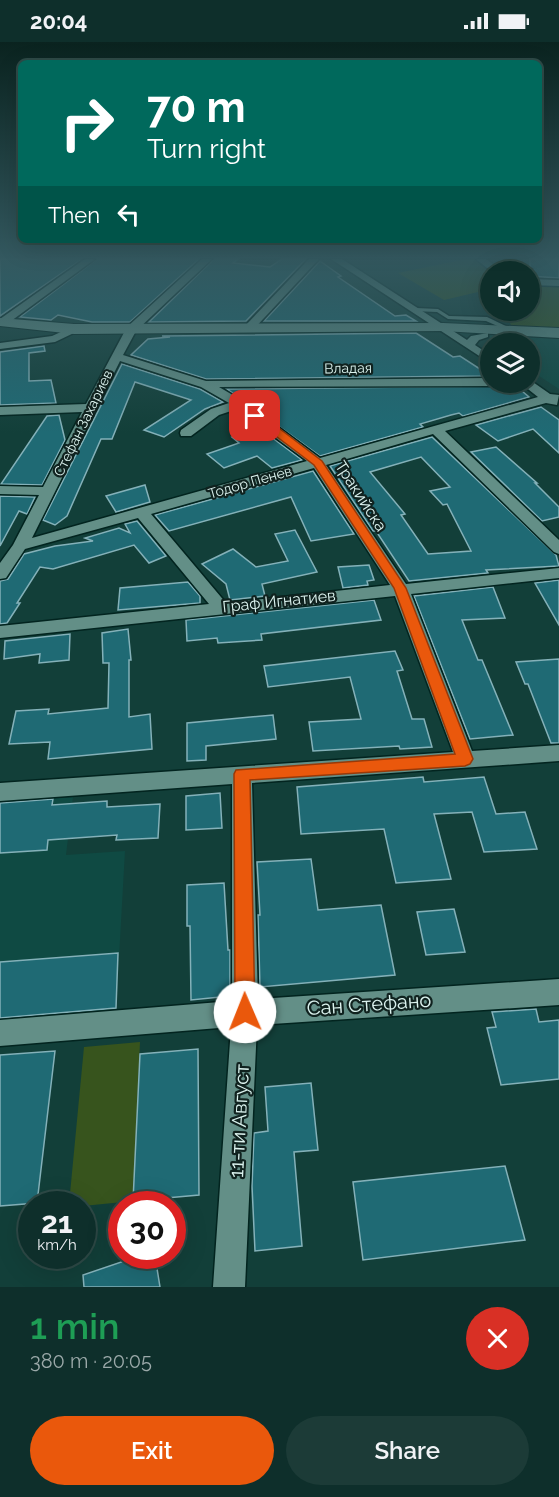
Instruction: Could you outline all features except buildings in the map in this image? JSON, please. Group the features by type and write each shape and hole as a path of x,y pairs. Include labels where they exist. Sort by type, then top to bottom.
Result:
{"street":[{"name":"Стефан Захариев","path":"0,574 20,546 131,329 144,317"},
{"path":"252,325 259,317"},
{"path":"427,317 480,352"},
{"path":"1,322 74,329 252,325 559,333"},
{"path":"0,346 55,339 74,329"},
{"path":"447,330 480,334"},
{"path":"470,345 475,338 480,336"},
{"path":"540,338 559,339"},
{"name":"Тракийска","path":"116,356 205,384 239,404 318,463 400,588 465,759"},
{"name":"Владая","path":"205,384 480,382"},
{"path":"540,391 556,401"},
{"name":"Тодор Пенев","path":"20,546 436,430 556,401"},
{"path":"186,433 215,412 239,404"},
{"path":"0,411 91,408"},
{"path":"436,430 559,549"},
{"path":"0,490 49,491"},
{"path":"141,512 220,607"},
{"name":"Граф Игнатиев","path":"0,632 559,573"},
{"path":"0,792 559,753"},
{"name":"11-ти Август","path":"229,1287 245,1012 242,774"},
{"name":"Сан Стефано","path":"0,1033 245,1012 559,992"}],"lane":[{"path":"450,317 487,319 513,331"}],"shaded area":[{"path":"540,338 559,339 559,389 540,377"},
{"path":"73,797 66,855 125,851 116,1011 0,1021 0,802"}],"green space":[{"path":"540,317 559,317 559,333 513,331 510,321 540,321"},
{"path":"140,1042 133,1191 108,1191 108,1204 96,1205 96,1191 70,1191 84,1047"}],"route":[{"path":"245,1012 242,774 465,759 400,588 318,463 255,416"}]}
